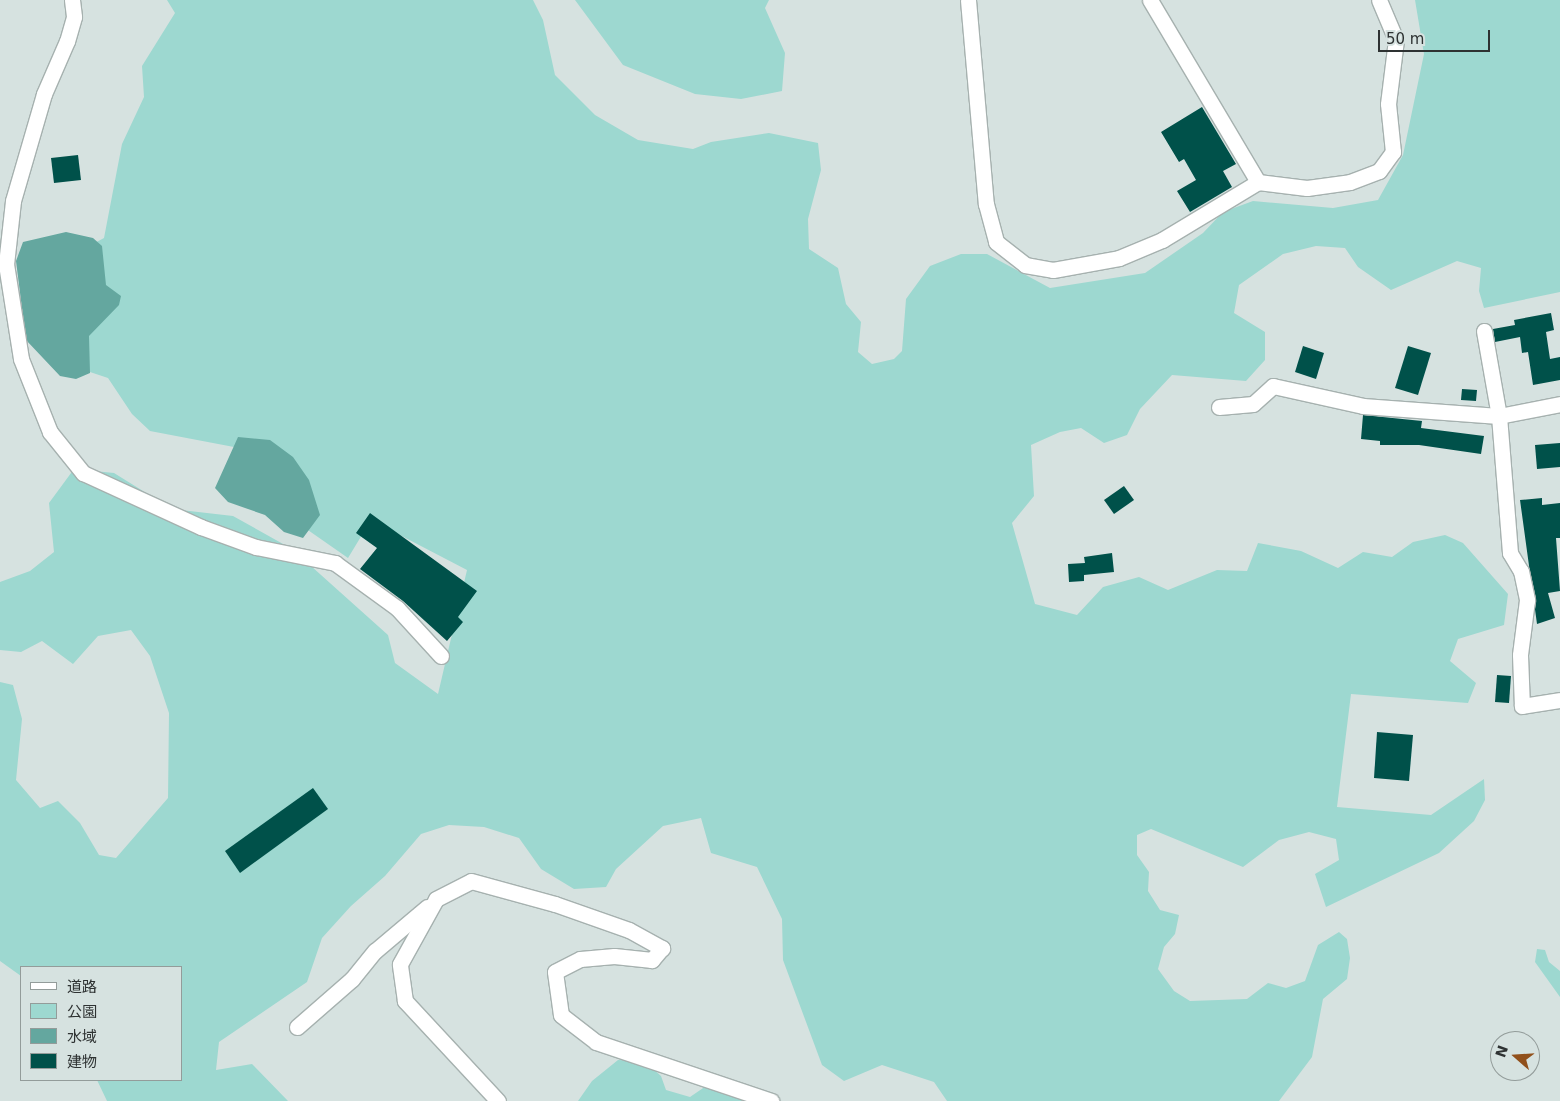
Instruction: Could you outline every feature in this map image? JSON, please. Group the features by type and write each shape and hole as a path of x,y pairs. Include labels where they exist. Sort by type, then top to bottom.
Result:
{"street":[{"path":"72,0 74,17 68,41 44,94 13,201 6,264 20,359 50,432 83,473 201,527 256,547 335,562 396,608 441,656"},
{"path":"968,0 986,204 996,242 1025,265 1053,270 1119,258 1162,240 1258,182 1307,188 1350,182 1379,171 1393,152 1388,104 1396,40 1379,0"},
{"path":"1150,0 1258,182"},
{"path":"1484,331 1499,416 1510,553 1521,571 1527,600 1520,655 1522,706 1560,700"},
{"path":"1219,407 1253,404 1273,386 1363,406 1499,416 1560,404"},
{"path":"298,1027 352,979 375,951 436,900 471,881 573,910 629,930 662,948 652,960 614,956 580,958 555,972 561,1015 596,1042 772,1101"},
{"path":"436,900 400,964 405,1001 498,1101"}],"green space":[{"path":"167,0 533,0 543,20 555,75 595,115 638,140 693,149 711,142 769,133 818,143 821,170 808,219 809,249 838,268 846,304 861,322 858,352 872,364 894,359 902,351 906,299 930,266 961,254 987,254 1050,288 1145,273 1203,233 1223,212 1253,201 1333,208 1378,200 1403,155 1424,54 1415,0 1560,0 1560,292 1484,308 1479,291 1481,268 1457,261 1391,290 1358,267 1345,248 1316,246 1283,254 1239,285 1234,313 1265,332 1265,360 1246,381 1172,375 1140,409 1127,435 1104,443 1081,428 1060,432 1031,445 1034,496 1012,523 1035,604 1077,615 1103,587 1139,577 1168,590 1217,570 1247,571 1258,543 1301,551 1338,568 1363,552 1392,557 1413,542 1445,535 1463,543 1508,594 1504,625 1458,639 1450,661 1476,683 1468,703 1351,694 1337,807 1431,815 1484,779 1485,800 1474,821 1439,853 1326,907 1315,874 1339,860 1336,839 1309,832 1279,840 1243,867 1151,829 1137,835 1137,855 1149,872 1148,891 1160,910 1179,915 1175,934 1164,947 1158,969 1174,991 1190,1001 1247,999 1268,983 1286,988 1305,981 1318,945 1339,932 1347,939 1350,958 1347,979 1323,999 1312,1057 1279,1101 947,1101 934,1082 882,1065 844,1081 822,1065 783,960 782,919 757,867 711,853 701,818 663,826 616,869 606,887 574,889 541,869 519,838 484,827 449,825 421,834 385,876 351,906 322,938 307,982 219,1042 216,1070 252,1064 288,1101 107,1101 97,1081 182,1081 182,966 20,966 20,975 0,961 0,682 13,685 22,719 16,780 40,808 58,801 80,823 99,855 116,858 168,798 169,713 150,656 131,630 98,636 73,664 42,641 21,652 0,650 0,582 30,571 54,552 49,503 74,469 114,473 172,509 233,516 292,549 388,635 395,663 438,694 467,570 371,520 348,558 305,528 255,451 150,431 132,414 108,378 75,367 91,245 104,238 122,144 144,97 142,66 175,13"},
{"path":"575,0 769,0 765,8 785,53 782,91 741,99 695,94 623,65"},
{"path":"1537,949 1545,950 1549,962 1560,971 1560,997 1535,962"},
{"path":"618,1060 644,1061 661,1076 666,1090 690,1097 709,1084 762,1101 578,1101 592,1081"}],"water":[{"path":"66,232 93,238 102,246 106,285 121,296 119,305 89,336 90,373 76,379 60,376 26,340 16,261 23,242"},
{"path":"238,437 270,440 293,457 309,480 320,515 303,538 284,532 265,515 228,502 215,488"}],"building":[{"path":"1202,107 1236,164 1223,171 1232,187 1190,212 1177,191 1196,180 1184,159 1179,162 1161,132"},
{"path":"78,155 81,180 54,183 51,158"},
{"path":"1551,313 1554,330 1546,332 1550,359 1560,357 1560,380 1533,385 1528,352 1522,353 1520,337 1495,342 1493,329 1515,325 1514,320"},
{"path":"1303,346 1324,353 1316,379 1295,372"},
{"path":"1408,346 1431,353 1418,395 1395,388"},
{"path":"1462,389 1477,390 1476,401 1461,400"},
{"path":"1363,415 1422,421 1421,428 1484,436 1481,454 1419,445 1380,445 1380,441 1361,439"},
{"path":"1560,443 1560,467 1537,469 1535,445"},
{"path":"1124,486 1134,500 1114,514 1104,500"},
{"path":"1542,498 1542,505 1560,503 1560,538 1556,538 1560,591 1548,593 1555,618 1537,624 1520,500"},
{"path":"370,513 477,591 458,617 463,622 447,641 403,601 360,569 377,548 356,533"},
{"path":"1112,553 1114,572 1084,575 1084,581 1069,582 1068,564 1085,563 1084,557"},
{"path":"1497,675 1511,676 1509,703 1495,702"},
{"path":"1377,732 1413,735 1409,781 1374,778"},
{"path":"313,788 328,809 240,873 225,851"}]}
